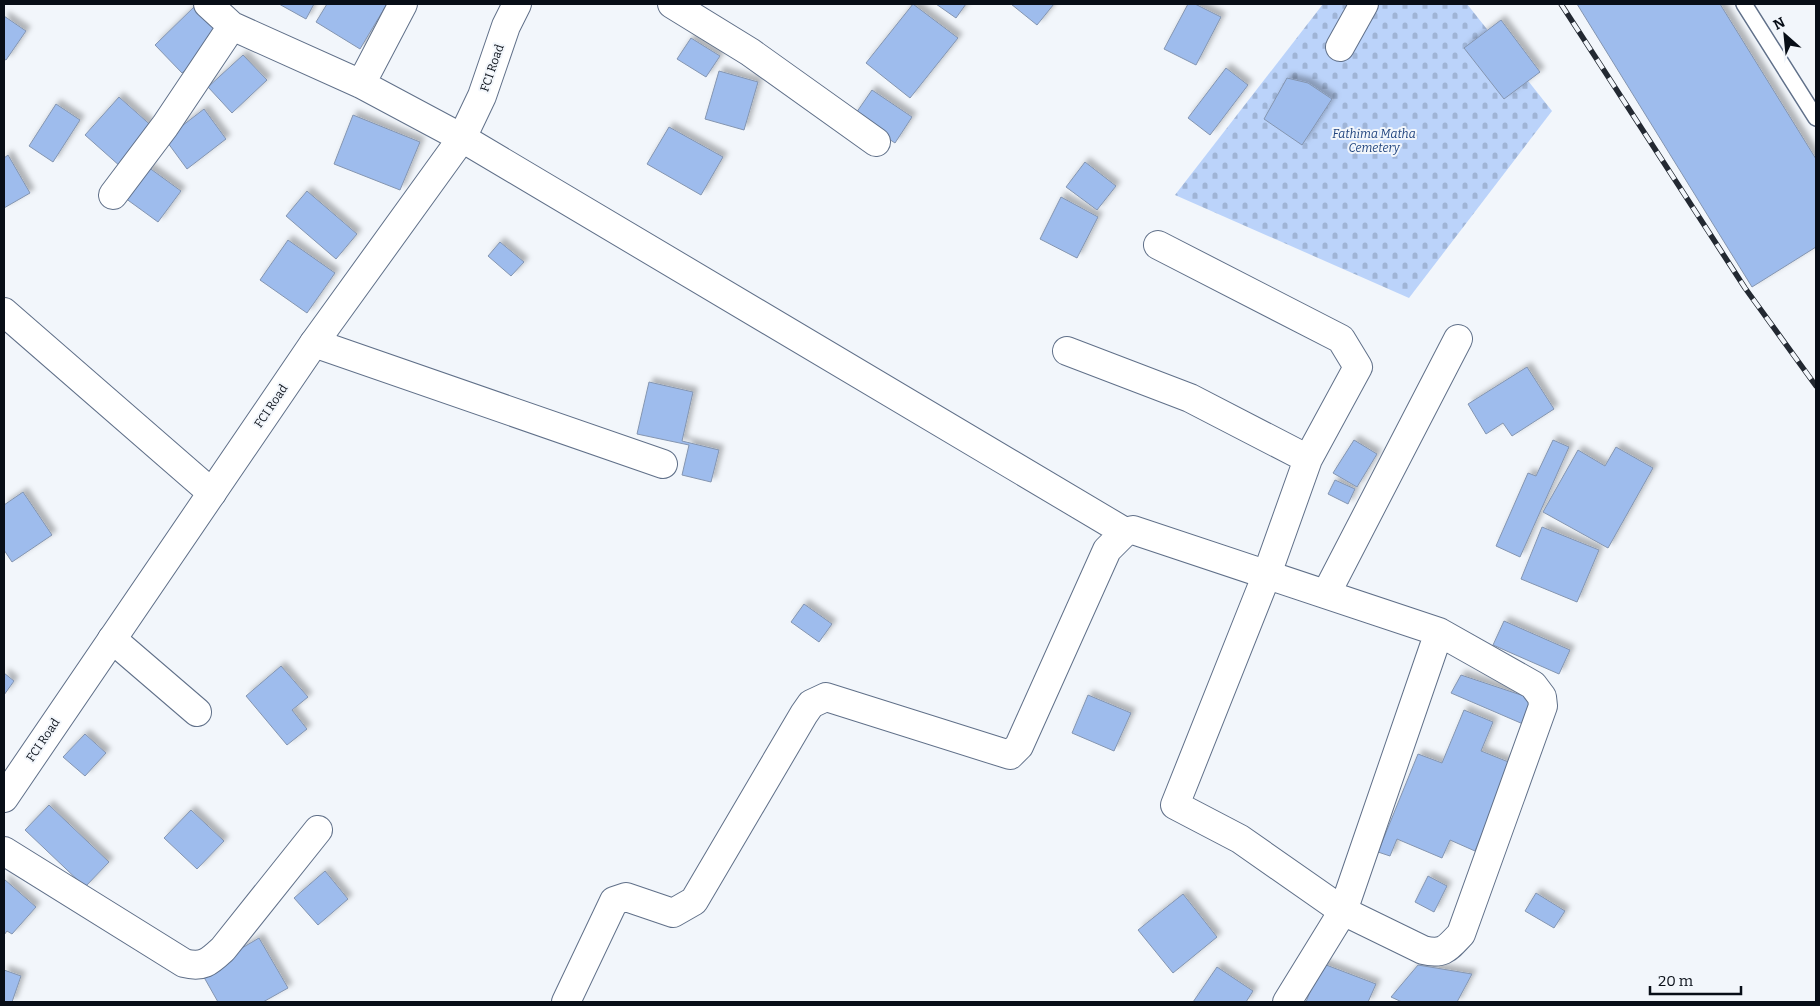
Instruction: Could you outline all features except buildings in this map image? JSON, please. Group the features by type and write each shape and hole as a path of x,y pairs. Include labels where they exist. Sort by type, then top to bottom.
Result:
{"street":[{"path":"208,4 232,26 361,84 462,138 1125,532"},
{"path":"361,84 403,4"},
{"name":"FCI Road","path":"4,798 314,343 462,138 482,96 506,26 517,4"},
{"path":"672,4 750,52 876,142"},
{"path":"1340,47 1364,4"},
{"path":"113,195 165,126 232,26"},
{"path":"566,1002 614,901 626,897 673,913 694,901 774,761 811,704 826,697 1010,755 1019,746 1107,550 1125,532 1133,530 1267,574 1438,632 1533,685 1542,697 1543,706 1461,934 1448,948 1436,953 1423,950 1343,911 1240,839 1175,805 1267,574 1308,459 1358,367 1341,339 1158,245"},
{"path":"4,312 212,493"},
{"path":"1326,594 1458,338"},
{"path":"314,343 663,464"},
{"path":"1067,351 1190,398 1308,459"},
{"path":"1287,1002 1343,911 1438,632"},
{"path":"112,639 197,712"},
{"path":"4,851 184,963 196,966 210,962 223,949 318,830"}],"lane":[{"path":"1744,4 1816,118"}],"green space":[{"name":"Fathima Matha Cemetery","path":"1323,4 1467,4 1552,111 1409,298 1175,195"}],"railway":[{"path":"1561,4 1745,288 1816,386"}]}
